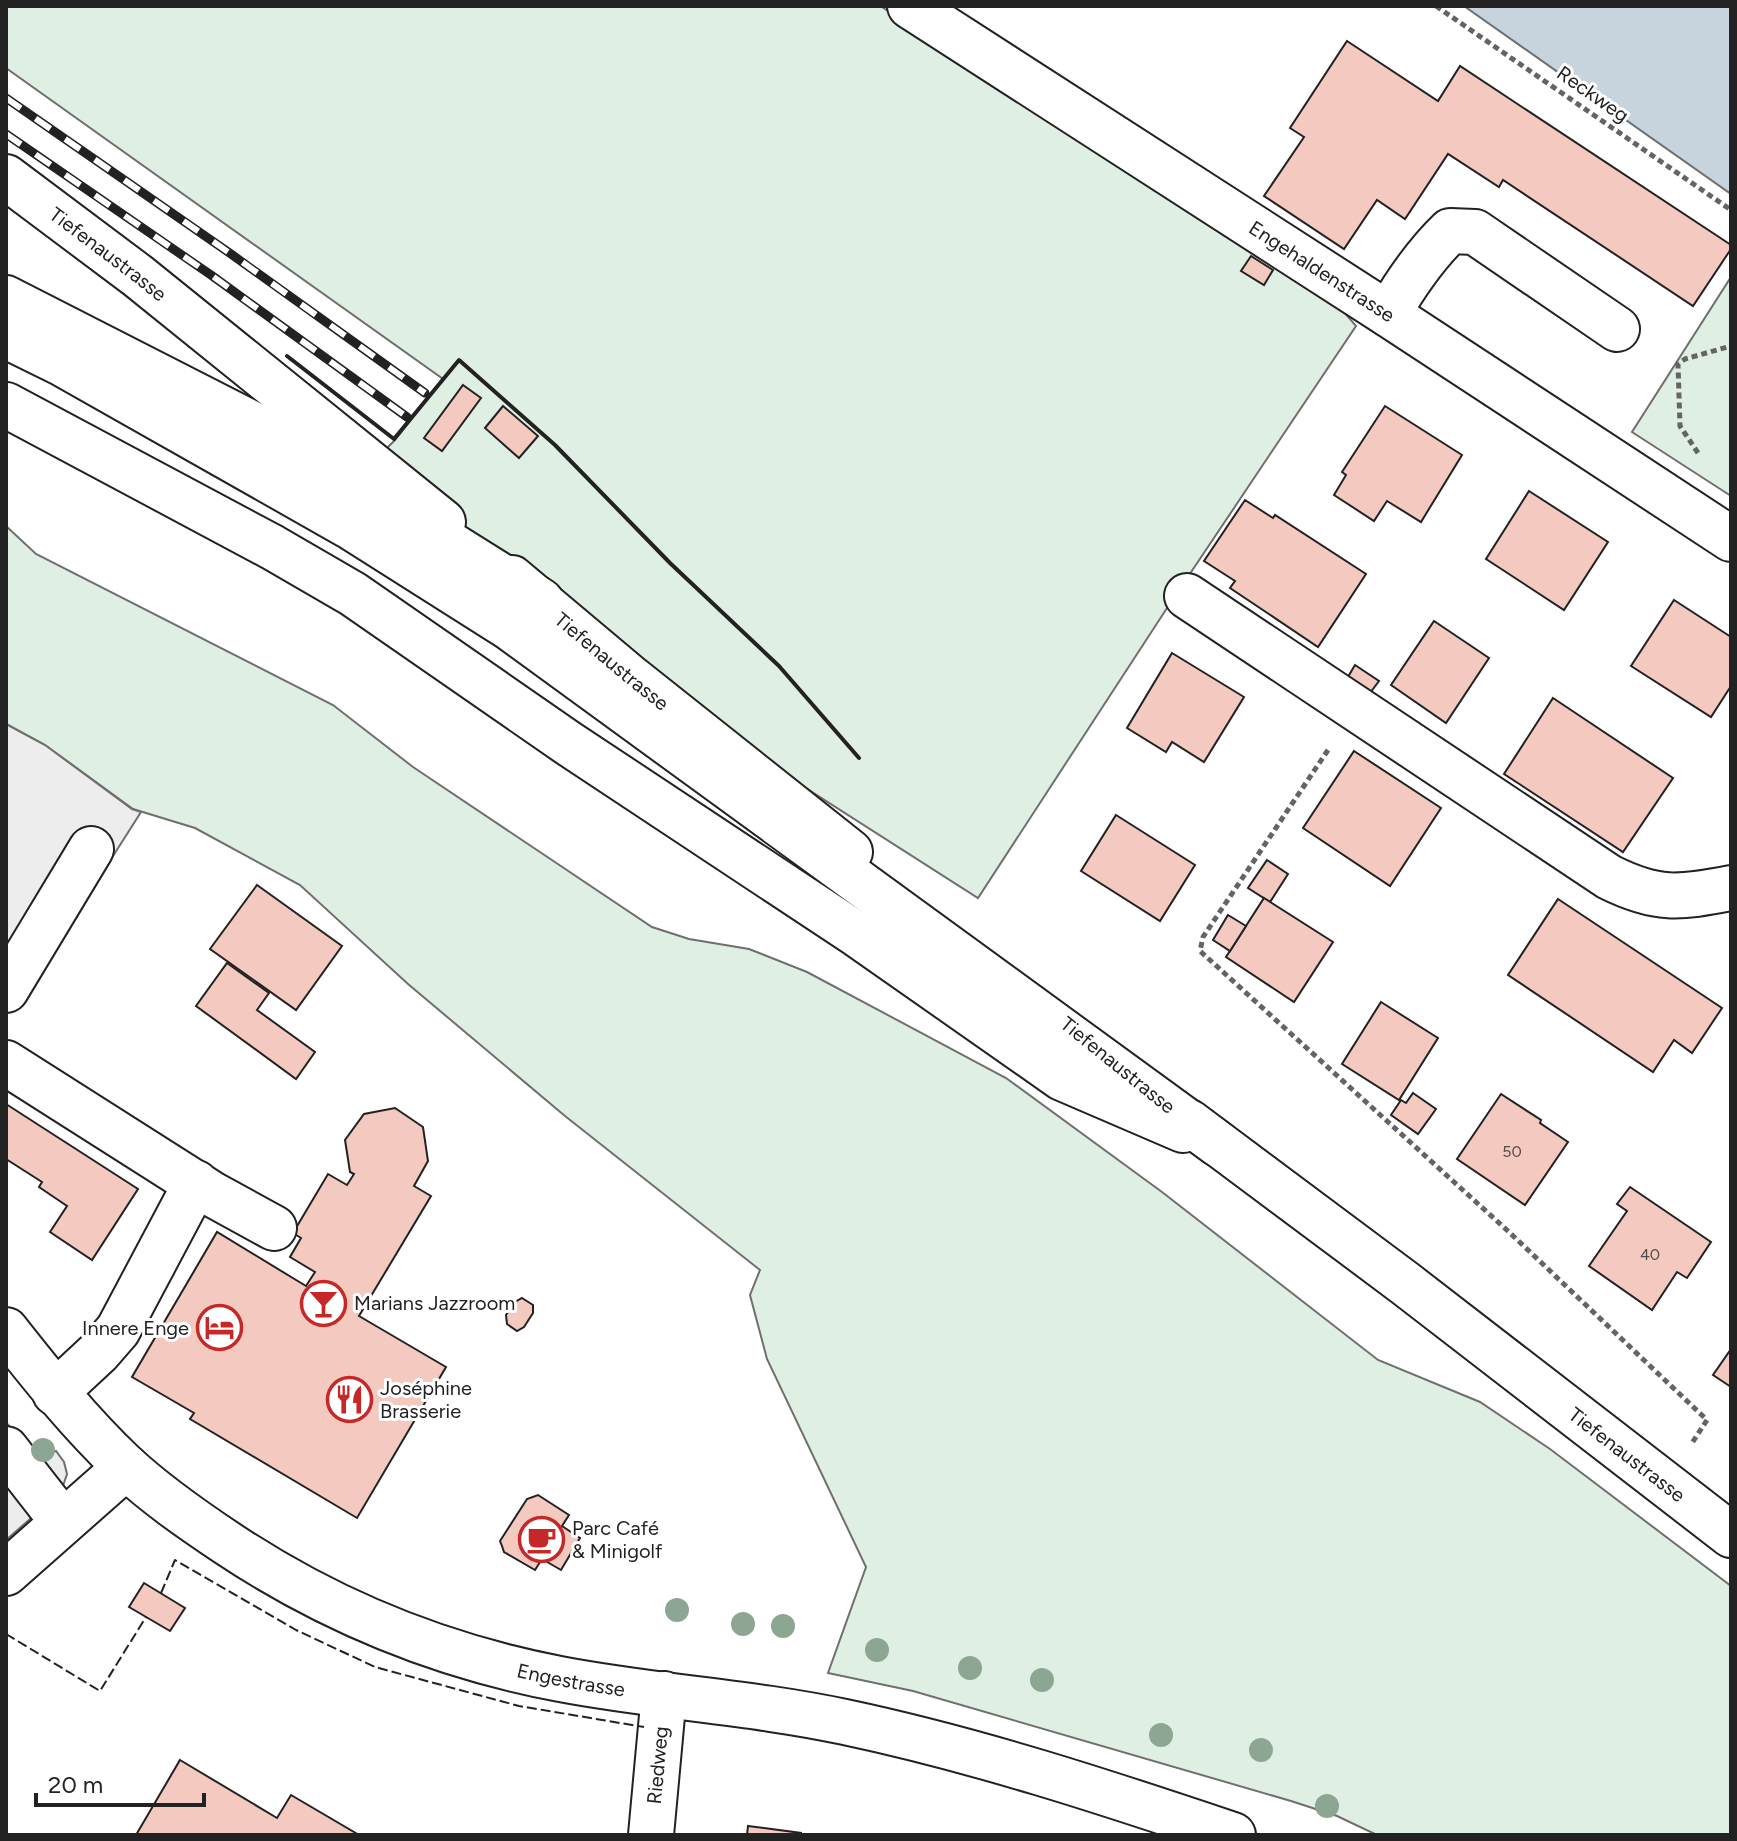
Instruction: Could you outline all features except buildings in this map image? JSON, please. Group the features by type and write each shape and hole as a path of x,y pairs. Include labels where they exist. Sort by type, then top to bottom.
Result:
{"main road":[{"name":"Engehaldenstrasse","path":"910,6 1731,539"},
{"name":"Tiefenaustrasse","path":"6,177 138,276 541,601 631,678 1218,1144 1406,1284 1731,1535"},
{"path":"1388,314 1432,248 1450,231 1475,232 1617,329"},
{"path":"6,298 282,439 541,601"},
{"path":"6,336 63,364 349,526 510,628 1218,1144"},
{"name":"Tiefenaustrasse","path":"6,405 272,547 353,594 568,743 858,935 1062,1078 1218,1144"},
{"path":"1187,596 1609,877 1628,886 1669,896 1681,897 1731,888"},
{"path":"6,990 91,849"},
{"path":"6,1063 196,1183 274,1228"},
{"path":"55,1393 118,1330 196,1183"},
{"name":"Engestrasse","path":"6,1330 55,1393 126,1467 184,1514 270,1571 369,1622 484,1663 560,1679 781,1709 899,1735 1104,1792 1233,1835"},
{"path":"6,1449 63,1522"},
{"path":"6,1573 126,1467"},
{"name":"Riedweg","path":"651,1835 664,1694"}],"path":[{"name":"Reckweg","path":"1436,6 1731,210"},
{"path":"1700,456 1680,426 1678,364 1685,359 1731,346"},
{"path":"1330,747 1203,937 1200,951 1509,1232 1707,1420 1665,1485"}],"green space":[{"path":"6,6 880,6 1305,266 1356,326 978,898 632,677 367,468 395,440 443,379 6,68"},
{"path":"1731,277 1731,496 1632,432"},
{"path":"6,526 36,554 333,705 413,767 652,927 689,939 749,949 807,972 1006,1078 1162,1192 1378,1360 1480,1402 1550,1449 1731,1586 1731,1835 1377,1835 1337,1816 1291,1801 913,1691 828,1673 866,1567 767,1359 750,1295 760,1270 565,1116 408,984 300,885 195,828 133,809 45,745 6,724"}],"shaded area":[{"path":"1464,6 1731,6 1731,194"},
{"path":"6,724 45,745 132,809 141,812 17,1007 6,1001"},
{"path":"6,1422 32,1455 56,1451 64,1462 67,1474 61,1492 6,1540"}],"railway":[{"path":"6,98 425,393"},
{"path":"6,134 211,275 407,417"}],"fence":[{"path":"161,1593 175,1560 296,1630 375,1667 519,1706 644,1727"},
{"path":"6,1634 100,1691 146,1617"}],"wall":[{"path":"287,356 394,439 459,360 555,445 670,563 779,666 859,758"}],"place":[{"name":"Marians Jazzroom","path":"323,1303"},
{"name":"Innere Enge","path":"220,1328"},
{"name":"Joséphine Brasserie","path":"349,1399"},
{"name":"Parc Café & Minigolf","path":"541,1540"}]}
